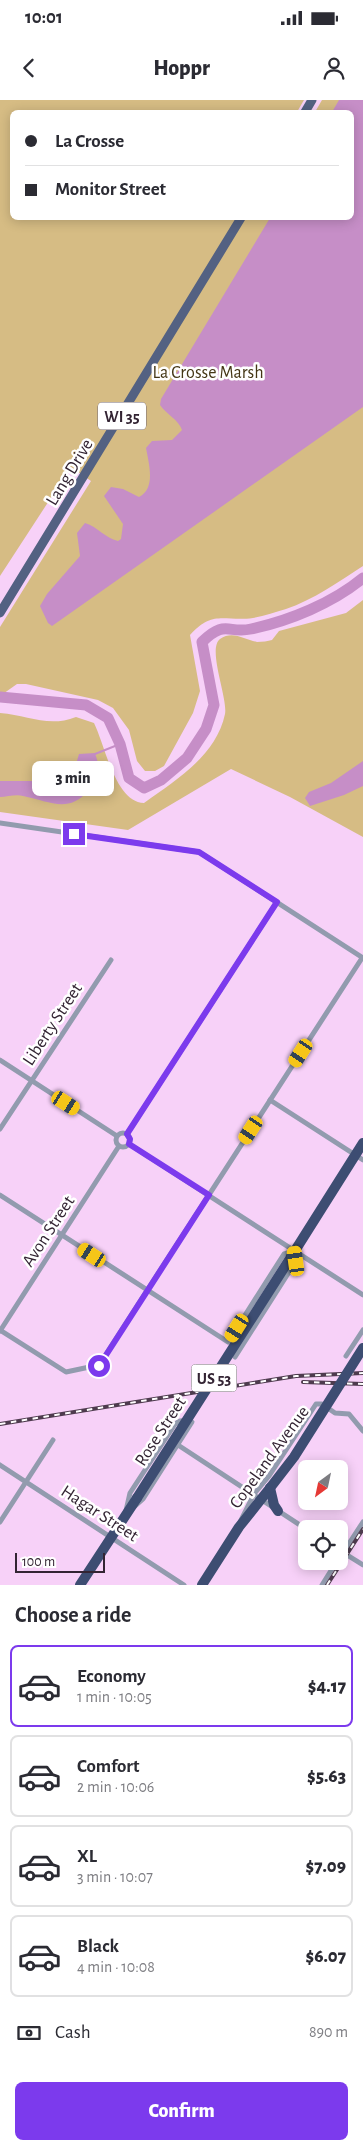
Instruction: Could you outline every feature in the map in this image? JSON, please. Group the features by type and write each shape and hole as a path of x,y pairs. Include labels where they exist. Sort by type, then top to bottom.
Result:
{"highway":[{"name":"Rose Street","path":"80,1585 293,1254 359,1158 363,1143"},
{"name":"Copeland Avenue","path":"202,1585 257,1497 270,1488 294,1457 363,1348"},
{"path":"270,1488 274,1505 278,1511"}],"main road":[{"name":"Lang Drive","path":"0,613 240,220"}],"street":[{"path":"0,823 199,852 362,958 99,1366 66,1372 0,1330"},
{"path":"127,1134 277,902"},
{"name":"Liberty Street","path":"0,1129 111,960"},
{"path":"0,1060 117,1136"},
{"path":"270,1100 359,1158"},
{"path":"117,1136 127,1134"},
{"path":"127,1134 130,1139 129,1144"},
{"path":"117,1136 116,1140 119,1146 123,1147 129,1144"},
{"path":"129,1144 209,1195 293,1254 363,1295"},
{"name":"Avon Street","path":"0,1330 119,1146"},
{"path":"0,1196 228,1342 284,1254 293,1254"},
{"path":"235,1357 296,1261 293,1254"},
{"path":"346,1356 363,1330"},
{"path":"257,1497 316,1404 322,1404 336,1413 349,1414 363,1431"},
{"path":"180,1421 191,1421 191,1424 143,1499 125,1515 130,1493 175,1424 180,1421"},
{"path":"0,1522 53,1440"},
{"path":"178,1445 298,1524"},
{"name":"Hagar Street","path":"0,1465 184,1585"},
{"path":"348,1542 363,1522"},
{"path":"348,1555 363,1565"},
{"path":"322,1585 332,1570"}],"green space":[{"name":"La Crosse Marsh","path":"0,100 304,100 298,110 10,110 10,220 354,220 354,110 316,110 322,100 363,100 363,566 326,590 286,609 253,618 213,619 198,627 190,635 200,691 193,713 164,766 155,771 145,771 137,761 129,730 113,708 98,700 26,684 17,684 0,696 0,627 91,481 71,467 0,576"},
{"path":"363,600 363,837 290,797 231,769 128,830 0,812 0,713 47,721 66,720 76,717 94,723 118,783 134,800 144,803 193,766 204,755 220,729 225,714 225,707 216,653 217,644 220,639 225,636 234,635 257,642 272,640 279,631 346,613"}],"shaded area":[{"path":"339,100 363,100 363,407 52,626 48,623 40,606 47,594 80,556 77,533 85,523 113,540 118,541 121,539 123,524 104,496 111,487 123,489 139,497 144,493 148,488 150,475 146,448 152,441 172,440 182,430 178,423 160,405 161,399 269,220 354,220 354,110 333,110"},
{"path":"95,753 99,766 92,786 81,798 73,802 66,804 50,803 20,795 0,797 0,781 71,781 79,754"},
{"path":"363,761 363,786 344,795 310,806 305,798 309,792 331,783"}],"waterway":[{"path":"0,697 86,705 108,718 120,744 129,778 144,788 161,780 187,758 206,729 214,705 202,642 216,631 222,629 251,629 295,616 324,603 363,578"},
{"path":"95,754 120,744"}],"railway":[{"path":"0,1424 296,1376 363,1373"},
{"path":"303,1382 363,1384"},
{"path":"327,1585 363,1529"}],"route":[{"path":"74,834 205,854 277,902 127,1134 130,1139 129,1144 209,1195 99,1366"}]}
